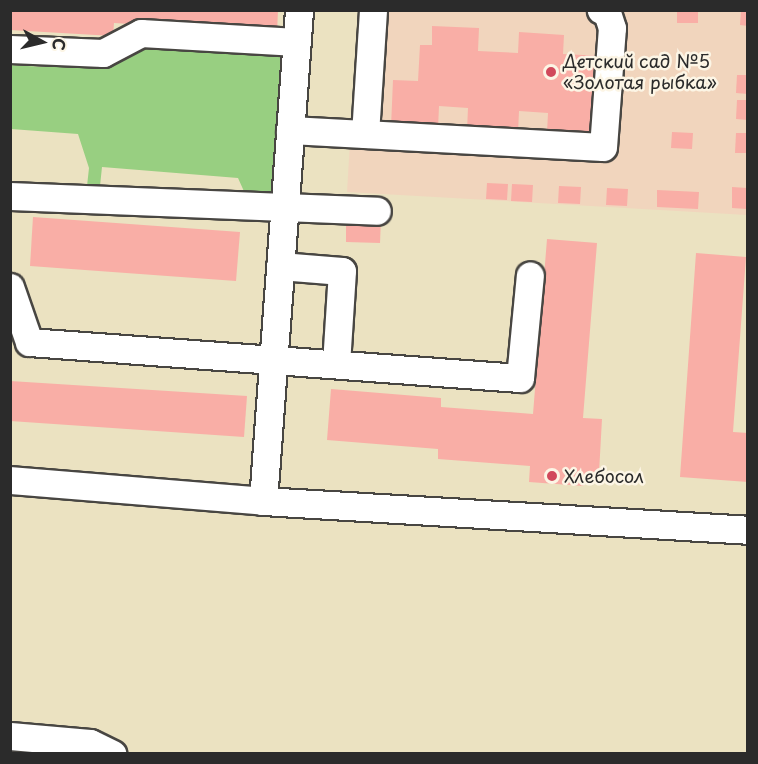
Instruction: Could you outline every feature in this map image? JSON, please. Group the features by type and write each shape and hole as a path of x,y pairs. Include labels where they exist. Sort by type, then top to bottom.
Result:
{"street":[{"path":"263,501 299,10"},
{"path":"365,134 374,10"},
{"path":"290,130 603,147 612,28 607,13 601,10"},
{"path":"10,49 103,53 141,33 297,42"},
{"path":"10,196 377,211"},
{"path":"280,266 342,271 336,364"},
{"path":"10,287 29,342 520,378 530,275"},
{"path":"10,480 263,501 747,530"},
{"path":"10,736 90,743 113,753"}],"shaded area":[{"name":"Детский сад №5 «Золотая рыбка»","path":"358,11 747,11 747,215 347,192"}],"green space":[{"path":"148,46 287,55 277,190 269,199 247,198 238,178 102,167 100,186 87,186 89,168 78,134 11,129 10,65 45,67 46,57 119,62"}],"building":[{"path":"10,10 278,10 277,33 114,23 113,36 10,30"},
{"path":"677,10 698,10 698,23 677,23"},
{"path":"741,10 748,10 748,26 740,25"},
{"path":"432,26 479,28 478,51 518,53 519,32 564,35 563,54 603,56 598,136 547,133 548,113 519,111 518,133 467,130 468,108 439,106 438,129 391,127 393,80 418,81 420,45 432,45"},
{"path":"737,75 748,75 748,94 736,93"},
{"path":"737,100 748,100 748,120 736,119"},
{"path":"672,132 693,133 692,149 671,148"},
{"path":"736,133 748,133 748,153 735,153"},
{"path":"487,183 508,184 507,200 486,199"},
{"path":"512,184 533,185 532,202 511,201"},
{"path":"559,186 581,187 580,204 558,203"},
{"path":"732,187 747,188 747,209 732,208"},
{"path":"607,188 628,189 627,206 606,205"},
{"path":"657,190 699,192 698,209 657,207"},
{"path":"33,217 240,232 236,281 30,266"},
{"path":"346,217 381,218 380,243 346,242"},
{"path":"547,239 597,243 583,418 602,419 599,473 583,486 529,482 530,466 438,459 438,449 327,440 331,389 441,398 441,407 533,414"},
{"path":"696,253 746,257 733,432 748,433 748,482 680,477"},
{"path":"10,381 247,396 244,437 10,421"}],"place":[{"name":"Детский сад №5 «Золотая рыбка»","path":"551,72"},
{"name":"Хлебосол","path":"552,476"}]}
